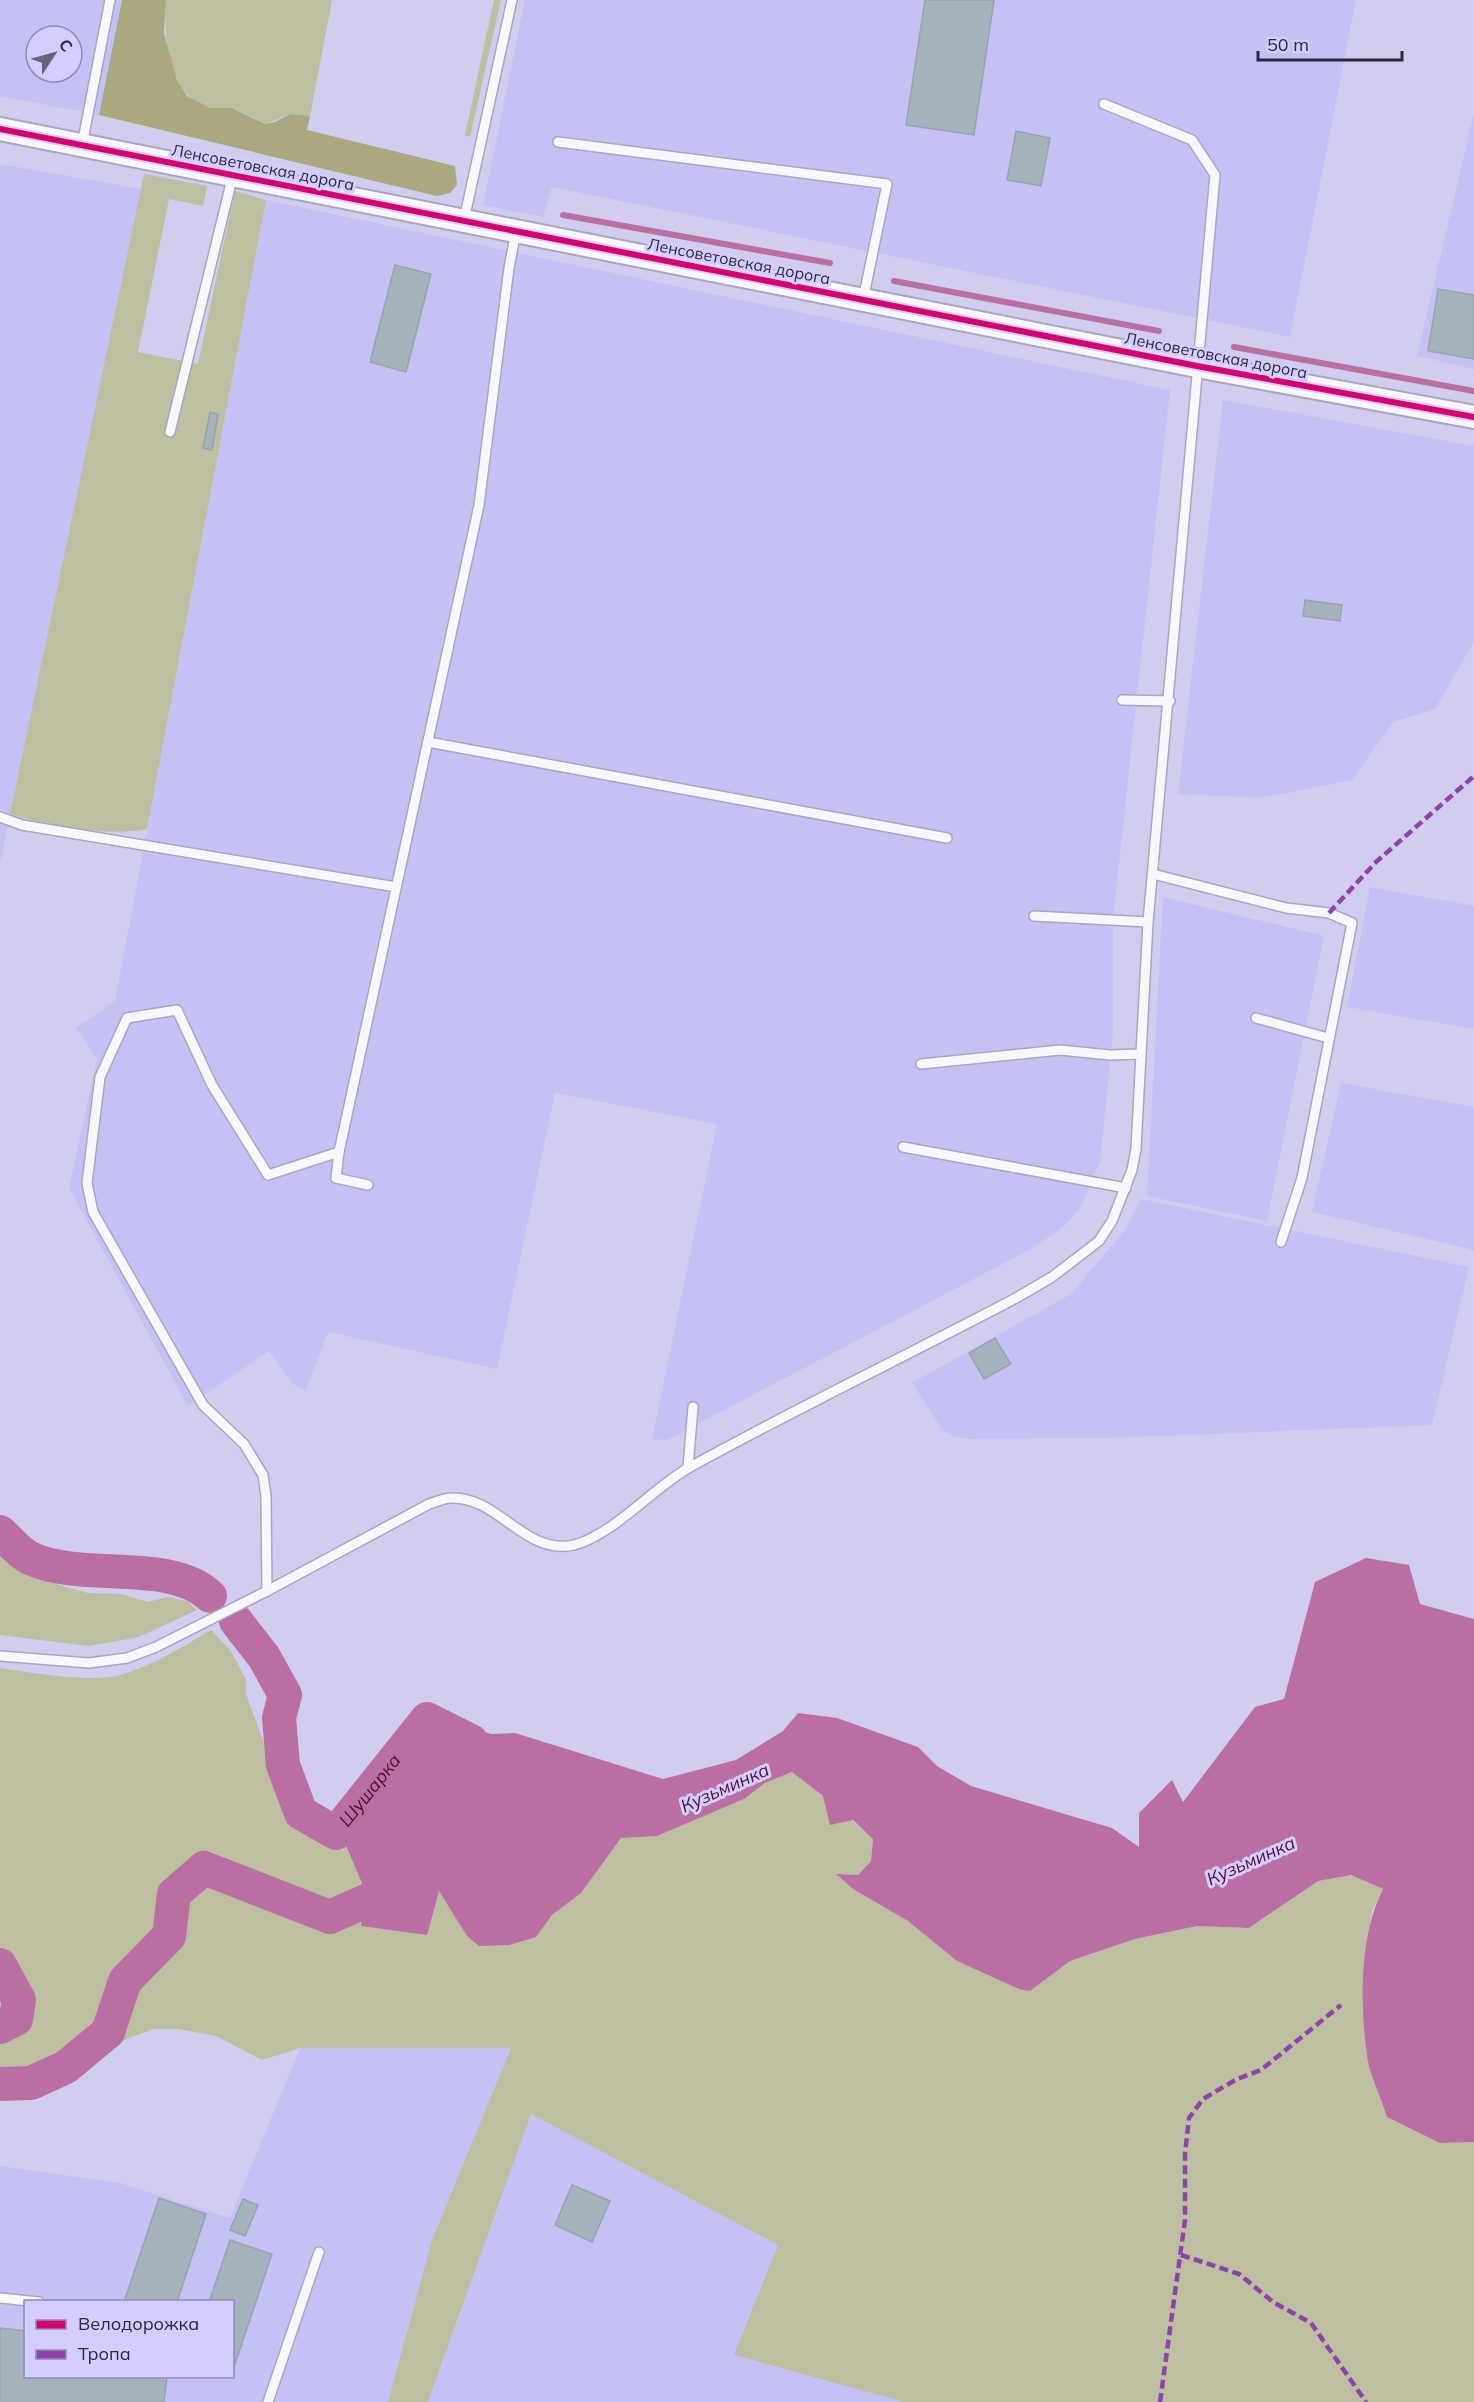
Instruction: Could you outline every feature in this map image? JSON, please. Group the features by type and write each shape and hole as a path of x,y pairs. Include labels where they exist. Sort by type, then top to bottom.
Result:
{"street":[{"name":"Ленсоветовская дорога","path":"0,129 1197,366 1474,417"}],"lane":[{"path":"82,145 110,0"},
{"path":"464,220 512,0"},
{"path":"0,1656 89,1663 127,1658 156,1647 267,1591 429,1504 450,1498 469,1500 486,1508 534,1539 558,1548 577,1544 599,1533 688,1468 1052,1277 1098,1241 1112,1221 1126,1188 1136,1149 1148,922 1170,701 1215,175 1192,140 1104,104"},
{"path":"558,142 887,184 863,300"},
{"path":"170,432 233,175"},
{"path":"368,1185 336,1178 339,1152 479,505 509,268 516,231"},
{"path":"1122,700 1170,701"},
{"path":"428,742 947,838"},
{"path":"0,817 22,825 396,887"},
{"path":"1153,874 1286,908 1329,913 1352,923 1302,1178 1281,1242"},
{"path":"1034,916 1148,922"},
{"path":"267,1591 266,1496 263,1475 244,1444 203,1405 93,1212 87,1183 100,1077 127,1018 177,1010 212,1085 268,1175 339,1152"},
{"path":"1256,1018 1328,1038"},
{"path":"921,1065 1060,1050 1110,1055 1140,1054"},
{"path":"903,1147 1126,1188"},
{"path":"688,1468 693,1407"},
{"path":"268,2402 319,2252"},
{"path":"0,2298 26,2300"}],"shaded area":[{"path":"0,0 122,0 99,115 0,96"},
{"path":"122,0 166,0 164,33 177,80 187,96 210,108 232,108 265,124 275,122 290,114 310,116 307,130 455,166 457,185 450,193 437,196 99,115"},
{"path":"525,0 1356,0 1290,337 552,187 543,217 483,205"},
{"path":"1474,113 1474,369 1417,356"},
{"path":"0,164 141,189 0,864"},
{"path":"266,200 1170,390 1113,919 1113,1033 1100,1162 1079,1210 1062,1228 1031,1249 667,1440 652,1439 717,1124 555,1093 497,1369 328,1332 306,1390 294,1385 269,1351 188,1406 69,1188 97,1059 76,1028 115,1001"},
{"path":"1223,400 1474,446 1474,642 1435,709 1393,722 1352,780 1261,798 1178,794"},
{"path":"1370,887 1474,906 1474,1029 1347,1007"},
{"path":"1163,897 1324,936 1267,1221 1147,1196"},
{"path":"1341,1083 1474,1107 1474,1250 1312,1212"},
{"path":"1141,1199 1469,1267 1432,1425 1112,1438 968,1439 954,1437 942,1429 912,1383 1071,1294 1126,1229"},
{"path":"300,2048 511,2048 432,2240 388,2402 0,2402 0,2166 120,2183 230,2218"},
{"path":"531,2114 778,2245 734,2355 904,2402 428,2402"}],"green space":[{"path":"166,0 332,0 310,116 290,114 265,124 234,109 211,108 196,102 185,92 171,64 166,31"},
{"path":"494,0 501,0 470,137 465,135"},
{"path":"144,174 207,186 203,206 169,199 138,352 198,364 235,191 266,200 147,829 97,831 42,823 10,814"},
{"path":"0,1553 34,1578 88,1593 121,1594 148,1602 167,1597 187,1601 197,1610 139,1637 89,1646 0,1635"},
{"path":"211,1630 230,1650 246,1679 246,1694 268,1754 291,1743 294,1776 287,1789 300,1796 307,1811 343,1853 341,1834 364,1888 361,1926 439,1890 467,1936 536,1937 552,1915 581,1893 621,1838 657,1836 744,1799 765,1783 793,1772 873,1838 871,1861 858,1875 837,1874 853,1889 908,1921 957,1961 1030,1991 1070,1961 1135,1939 1197,1926 1249,1928 1318,1881 1351,1875 1383,1889 1373,1908 1367,1942 1364,1996 1367,2058 1440,2143 1474,2142 1474,2402 904,2402 734,2355 778,2245 531,2114 428,2402 388,2402 432,2240 511,2048 300,2048 262,2060 216,2036 179,2029 154,2029 126,2039 86,2071 44,2095 0,2096 0,1668 93,1678 120,1675 156,1661"}],"water":[{"path":"1366,1558 1409,1565 1420,1604 1474,1619 1474,2142 1440,2143 1387,2117 1368,2064 1363,2015 1363,1971 1369,1928 1383,1889 1351,1875 1318,1881 1249,1928 1197,1926 1135,1939 1070,1961 1030,1991 1019,1989 957,1961 908,1921 853,1889 836,1874 858,1875 871,1861 873,1839 853,1820 830,1825 823,1796 792,1772 765,1783 744,1799 657,1836 621,1838 581,1893 552,1915 536,1937 509,1945 479,1946 467,1936 439,1891 427,1935 361,1926 364,1888 341,1834 431,1719 492,1734 515,1733 663,1779 736,1760 783,1731 798,1713 837,1718 918,1747 937,1766 971,1786 1112,1828 1139,1847 1139,1813 1172,1780 1183,1802 1255,1707 1284,1699 1315,1582"}],"building":[{"path":"925,0 994,0 974,135 906,125"},
{"path":"1016,131 1050,138 1041,186 1007,180"},
{"path":"395,265 431,274 406,372 370,362"},
{"path":"1438,289 1474,295 1474,359 1428,351"},
{"path":"210,412 218,414 212,450 203,448"},
{"path":"1305,600 1342,605 1340,621 1303,616"},
{"path":"995,1338 1011,1364 984,1379 969,1353"},
{"path":"572,2185 610,2201 592,2242 555,2225"},
{"path":"159,2198 206,2214 178,2300 125,2300"},
{"path":"243,2199 258,2205 245,2236 230,2230"},
{"path":"230,2240 272,2254 234,2367 234,2300 210,2300"},
{"path":"0,2328 24,2331 24,2378 167,2378 164,2402 0,2402"}],"waterway":[{"path":"563,215 830,263"},
{"path":"894,281 1159,331"},
{"path":"1234,347 1474,391"},
{"name":"Шушарка","path":"0,1532 28,1557 53,1566 172,1577 193,1584 210,1596"},
{"name":"Шушарка","path":"236,1621 264,1657 285,1695 279,1718 283,1765 301,1813 336,1833 427,1719 471,1741"},
{"name":"Кузьминка","path":"0,2084 31,2083 66,2067 108,2032 125,1981 169,1936 174,1894 204,1868 330,1917 404,1884"},
{"name":"Кузьминка","path":"0,1965 19,2000 16,2019 0,2027"}],"marked path":[{"path":"1329,913 1376,862 1474,776"},
{"path":"1160,2402 1185,2220 1185,2154 1189,2118 1203,2099 1237,2079 1261,2070 1341,2005"},
{"path":"1181,2255 1239,2274 1273,2302 1311,2323 1366,2402"}],"cycle path":[{"path":"0,129 1197,366 1474,417"}]}
